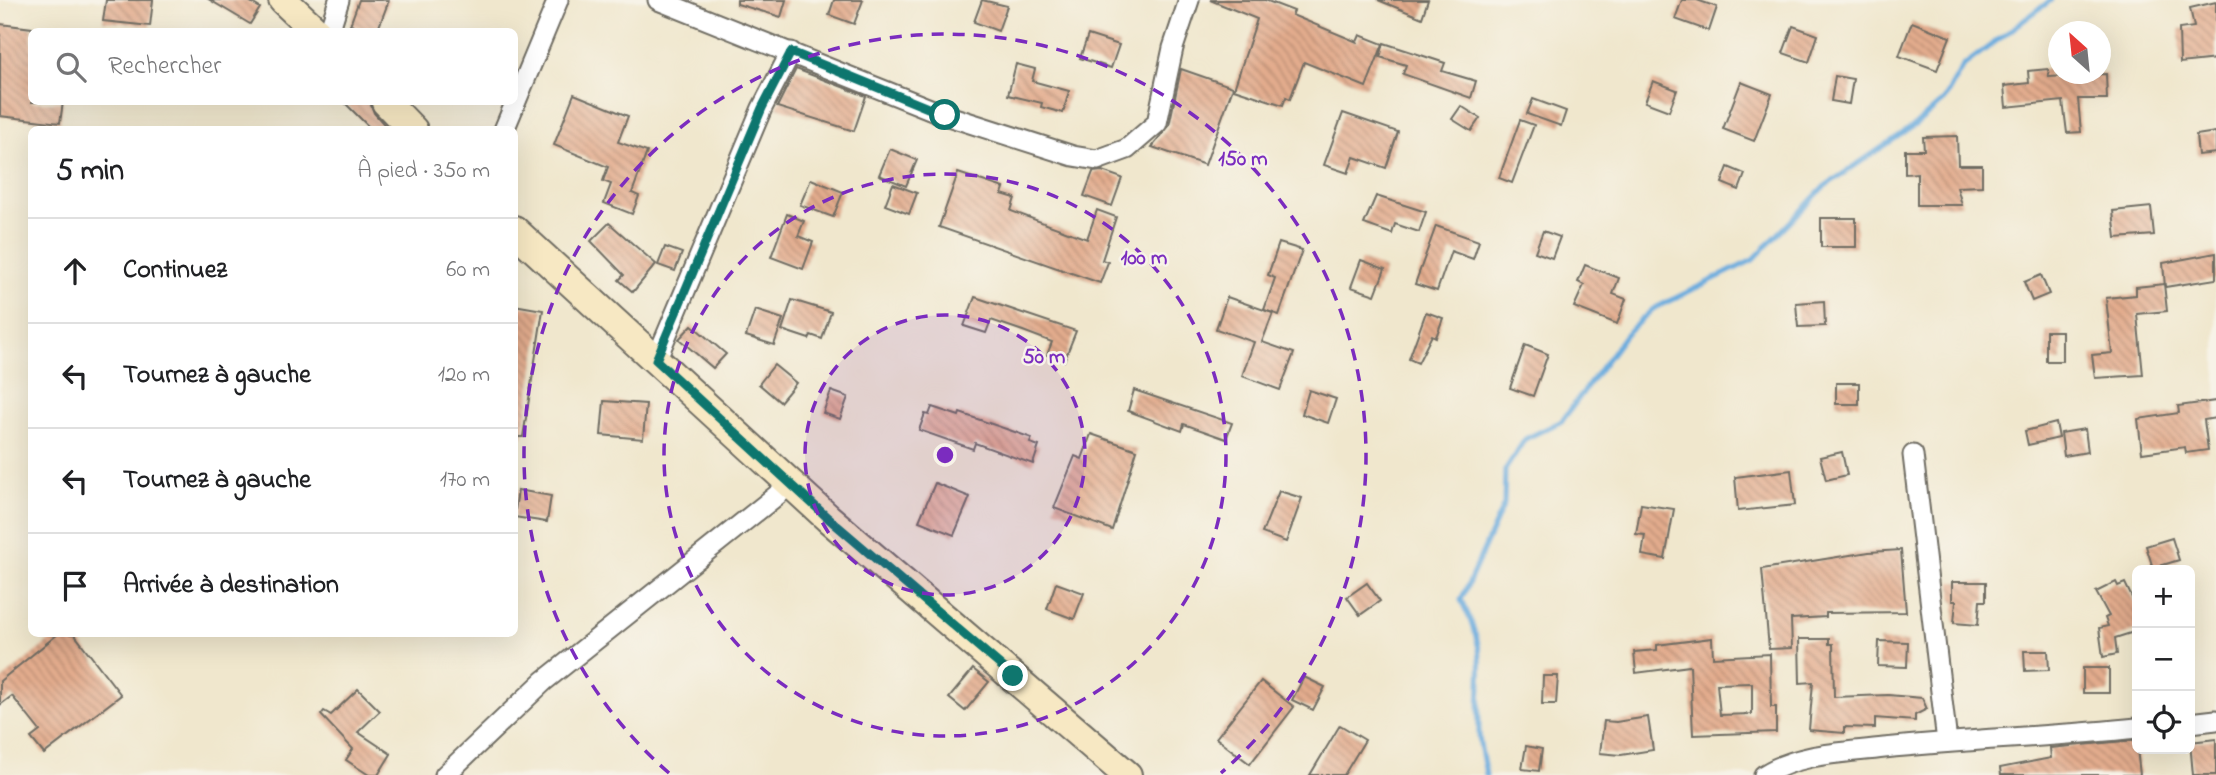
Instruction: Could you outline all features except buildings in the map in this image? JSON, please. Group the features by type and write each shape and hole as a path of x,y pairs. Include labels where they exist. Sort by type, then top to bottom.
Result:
{"street":[{"path":"283,0 313,28"},
{"path":"330,28 339,0"},
{"path":"518,96 558,0"},
{"path":"658,0 945,115 1073,156 1097,160 1127,149 1157,123 1179,27 1189,0"},
{"path":"656,360 762,108 791,52"},
{"path":"389,105 409,126"},
{"path":"506,126 514,105"},
{"path":"518,234 791,484 1127,775"},
{"path":"1913,456 1947,742"},
{"path":"445,775 544,681 791,484"},
{"path":"2195,722 2216,720"},
{"path":"1764,775 1777,767 1817,756 1947,742 2132,728"}],"waterway":[{"path":"1486,775 1479,737 1479,651 1461,600 1504,504 1505,470 1525,439 1562,421 1626,334 1653,309 1753,260 1825,186 1915,125 1944,100 1963,66 2051,0"}],"route":[{"path":"945,115 791,52 762,108 656,360 828,518 1013,676"}]}
